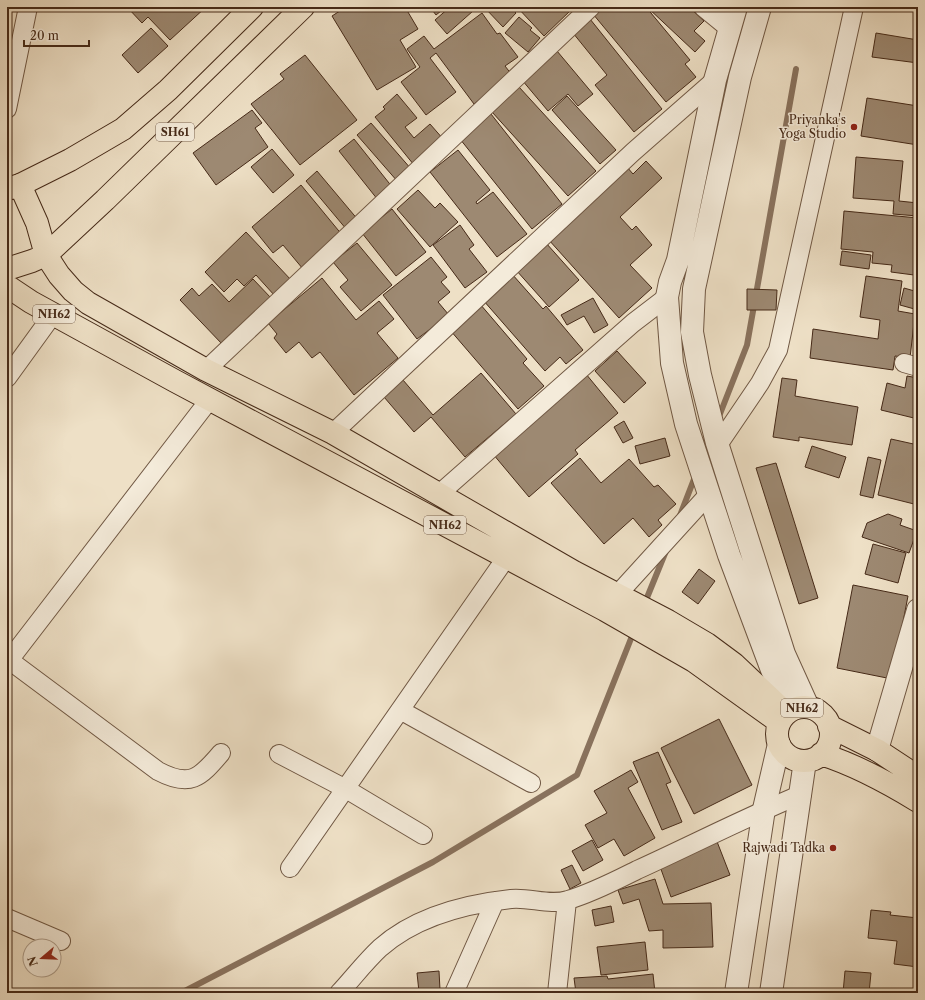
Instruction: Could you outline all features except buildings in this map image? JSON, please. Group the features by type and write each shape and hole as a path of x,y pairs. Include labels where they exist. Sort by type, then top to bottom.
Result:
{"main road":[{"name":"SH61","path":"14,187 70,160 123,129 168,90 252,7"},
{"name":"SH61","path":"46,255 105,200 303,7"},
{"name":"NH62","path":"14,187 37,223 46,255 59,275 73,291 88,303 206,370 333,433 438,495 617,595 668,621 707,644 734,664 792,713"},
{"path":"7,269 32,262 46,255"},
{"name":"NH62","path":"7,286 210,399 605,610 694,661 792,713 821,714 829,726 830,736 827,746 813,758"},
{"name":"NH62","path":"779,744 777,733 792,713"},
{"name":"NH62","path":"829,726 877,750 918,777"},
{"path":"779,744 785,753 794,759 813,758 847,763 889,784 918,801"}],"street":[{"path":"7,109 28,7"},
{"path":"206,370 590,7"},
{"path":"703,7 731,30"},
{"path":"736,7 731,30 715,80 678,260 666,297 672,363 686,424 728,554 772,670 792,713"},
{"path":"760,7 740,77 694,289 692,332 717,444 784,654 792,713"},
{"path":"717,444 760,383 778,350 854,7"},
{"path":"333,433 633,152 715,80"},
{"path":"438,495 633,323 666,297"},
{"path":"7,378 54,313"},
{"path":"210,399 8,661 158,771 173,779 188,779 198,776 206,770 221,753"},
{"path":"617,595 706,487"},
{"path":"290,868 506,558"},
{"path":"877,750 918,610"},
{"path":"400,710 531,783"},
{"path":"736,993 764,809 779,744"},
{"path":"279,754 346,789 423,835"},
{"path":"771,993 802,794 813,758"},
{"path":"339,993 380,948 406,929 438,915 479,902 515,899 561,902 664,858 764,809 802,794"},
{"path":"454,993 495,901"},
{"path":"557,992 561,902"},
{"path":"7,918 54,938"}],"waterway":[{"path":"718,419 747,345 796,69"},
{"path":"679,518 696,474"},
{"path":"644,605 666,551"},
{"path":"181,993 433,862 577,775 634,631"}],"place":[{"name":"Priyanka's Yoga Studio","path":"854,127"},
{"name":"Rajwadi Tadka","path":"833,848"}]}
